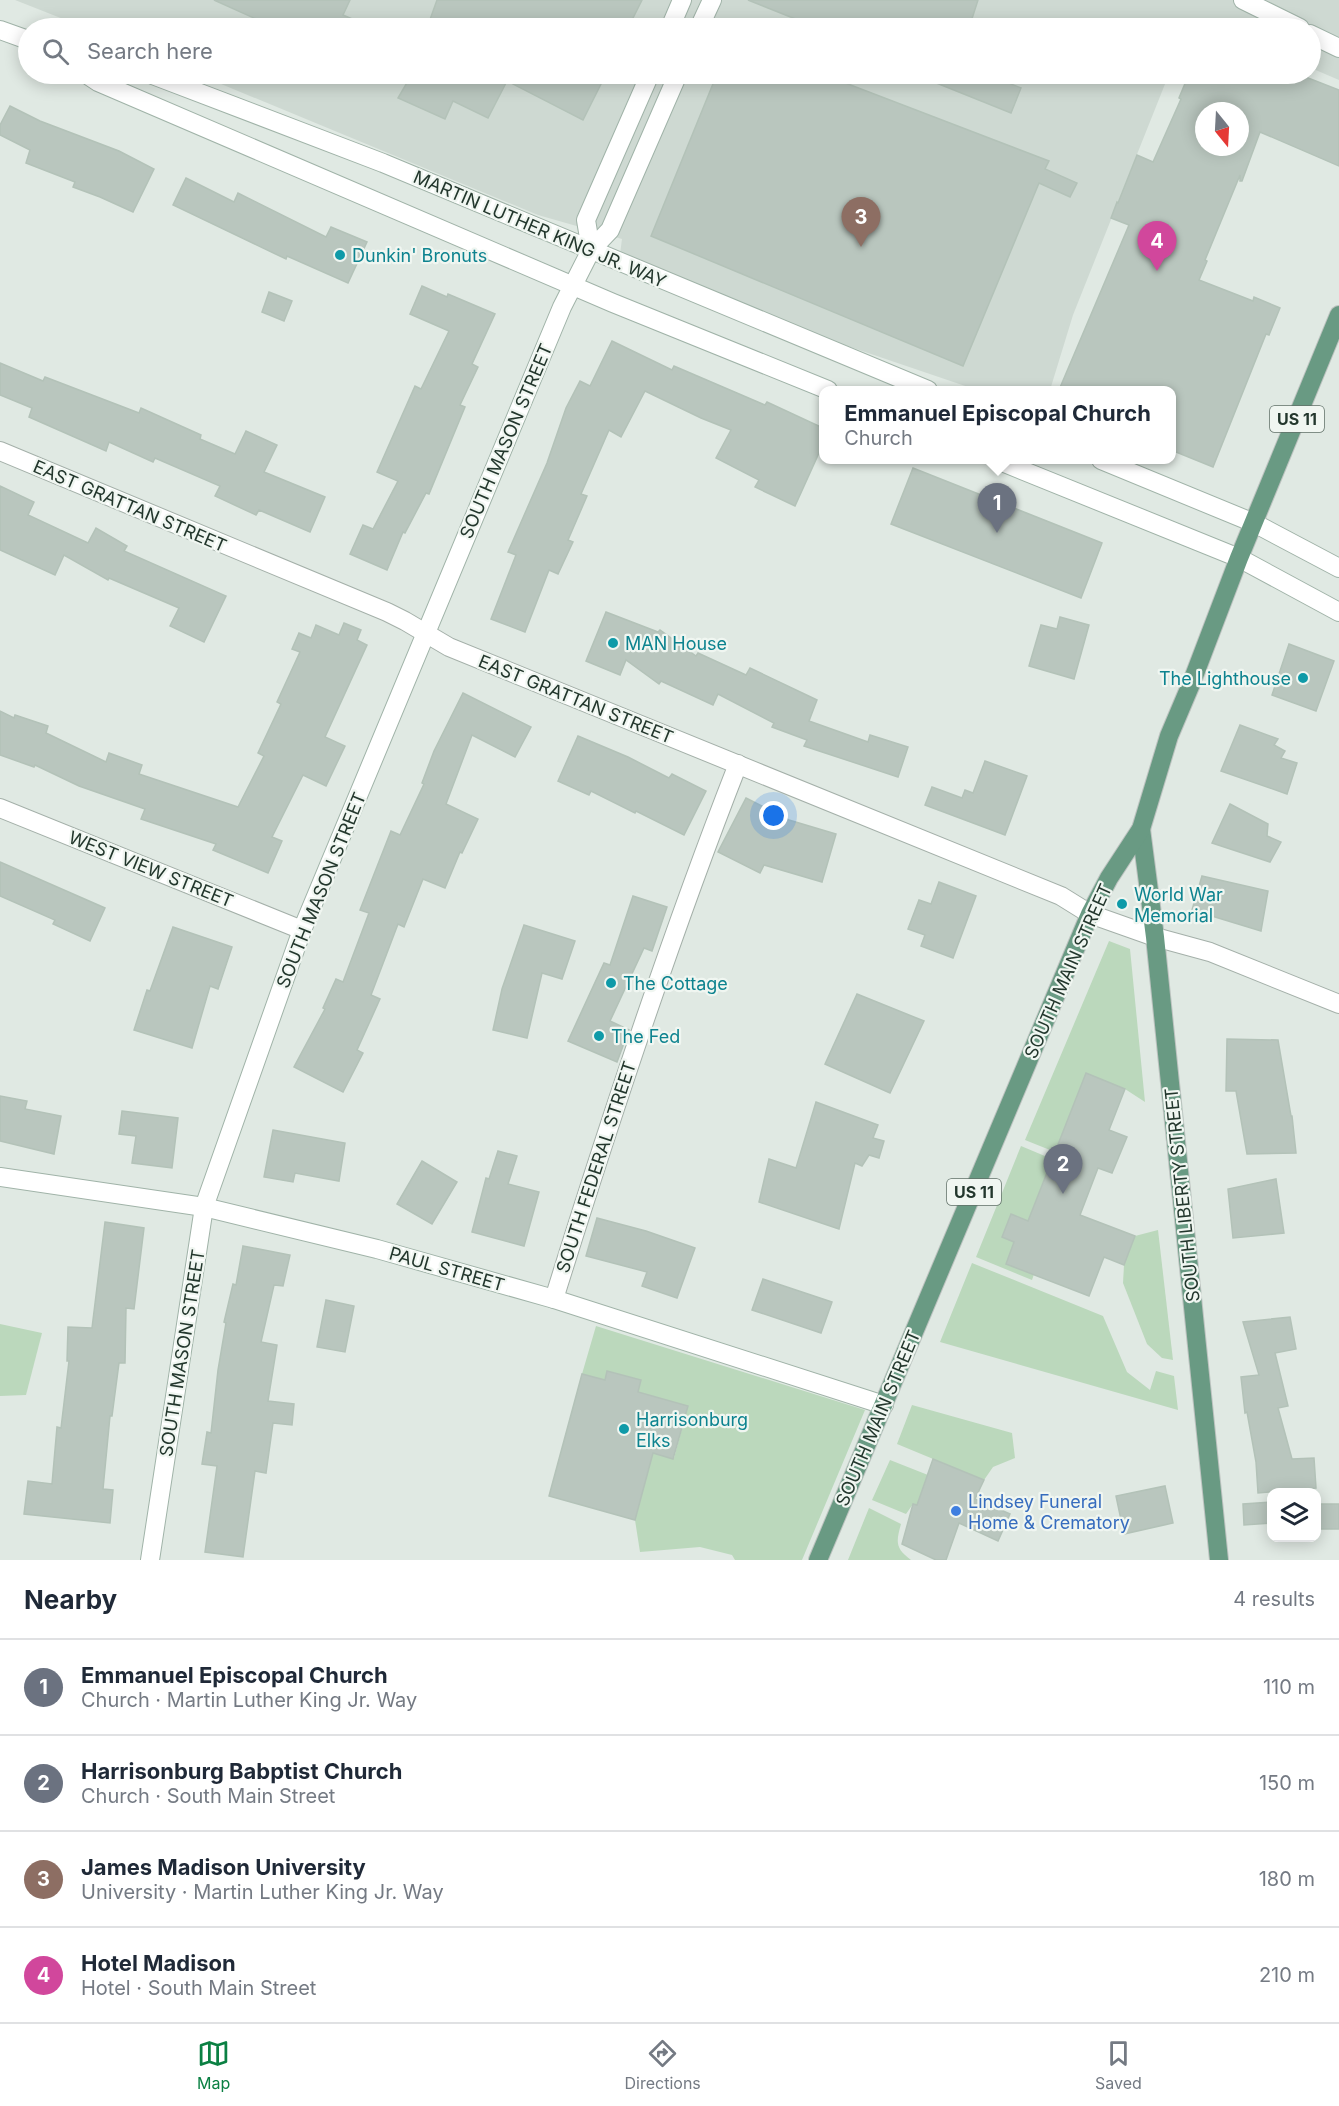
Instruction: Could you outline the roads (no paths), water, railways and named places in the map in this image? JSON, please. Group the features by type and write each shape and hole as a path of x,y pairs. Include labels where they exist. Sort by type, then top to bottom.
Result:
{"main road":[{"name":"SOUTH MAIN STREET","path":"818,1560 1090,914 1109,878 1141,829 1169,736 1339,315"},
{"name":"SOUTH LIBERTY STREET","path":"1141,829 1155,938 1219,1560"}],"street":[{"path":"674,18 682,0"},
{"path":"704,18 712,0"},
{"path":"1243,0 1280,18"},
{"path":"0,30 18,36"},
{"path":"1321,39 1339,48"},
{"path":"103,84 573,286 819,386"},
{"name":"MARTIN LUTHER KING JR. WAY","path":"176,84 383,163 918,386"},
{"path":"591,250 586,220 646,84"},
{"name":"SOUTH MASON STREET","path":"150,1560 204,1207 302,930 562,307 591,250 610,231 674,84"},
{"name":"EAST GRATTAN STREET","path":"0,451 387,612 449,647 1061,896 1090,914 1155,938 1210,951 1339,1004"},
{"path":"1009,464 1239,558 1339,612"},
{"path":"1113,464 1254,523 1339,568"},
{"name":"SOUTH FEDERAL STREET","path":"554,1299 629,1063 703,854 738,764"},
{"name":"WEST VIEW STREET","path":"0,807 302,930"},
{"name":"PAUL STREET","path":"0,1177 204,1207 376,1249 554,1299 884,1405"}],"place":[{"name":"James Madison University","path":"861,247"},
{"name":"Dunkin' Bronuts","path":"340,255"},
{"name":"Hotel Madison","path":"1157,271"},
{"name":"Emmanuel Episcopal Church","path":"997,533"},
{"name":"MAN House","path":"613,643"},
{"name":"The Lighthouse","path":"1303,678"},
{"name":"World War Memorial","path":"1122,904"},
{"name":"The Cottage","path":"611,983"},
{"name":"The Fed","path":"599,1036"},
{"name":"Harrisonburg Babptist Church","path":"1063,1194"},
{"name":"Harrisonburg Elks","path":"624,1429"},
{"name":"Lindsey Funeral Home & Crematory","path":"956,1511"}]}
